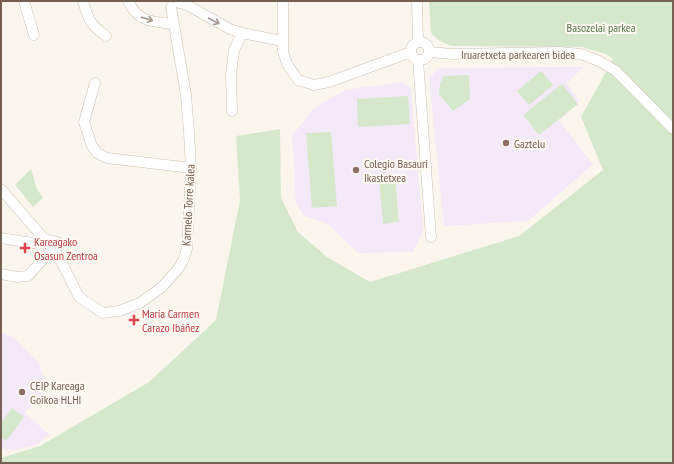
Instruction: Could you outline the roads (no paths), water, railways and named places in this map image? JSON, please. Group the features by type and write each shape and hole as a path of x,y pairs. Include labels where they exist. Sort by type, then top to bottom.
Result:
{"street":[{"path":"24,1 34,34"},
{"path":"83,1 89,20 94,27 106,36"},
{"path":"128,1 134,12 142,19 173,24"},
{"path":"283,1 282,52 287,64 298,80 314,85 329,82 415,56 424,59 430,52 428,46 424,42 413,44 415,56 431,237"},
{"path":"417,1 418,42"},
{"path":"174,3 185,4 230,29 282,41"},
{"name":"Karmelo Torre kalea","path":"1,190 45,239 56,246 58,255 79,297 103,313 119,312 140,303 162,287 178,269 184,259 187,248 191,168 186,95 173,24 174,3"},
{"path":"232,111 231,76 234,50 242,33"},
{"name":"Iruaretxeta parkearen bidea","path":"430,52 452,54 560,52 581,54 604,63 616,71 673,129"},
{"path":"95,83 84,122 92,146 96,153 107,158 191,168"},
{"path":"1,238 39,244 45,239"},
{"path":"1,274 28,276 56,246"}],"place":[{"name":"Gaztelu","path":"506,143"},
{"name":"Colegio Basauri Ikastetxea","path":"356,170"},
{"name":"Kareagako Osasun Zentroa","path":"25,248"},
{"name":"María Carmen Carazo Ibáñez","path":"134,320"},
{"name":"CEIP Kareaga Goikoa HLHI","path":"22,392"}],"park label":[{"name":"Basozelai parkea","path":"601,27"}]}
